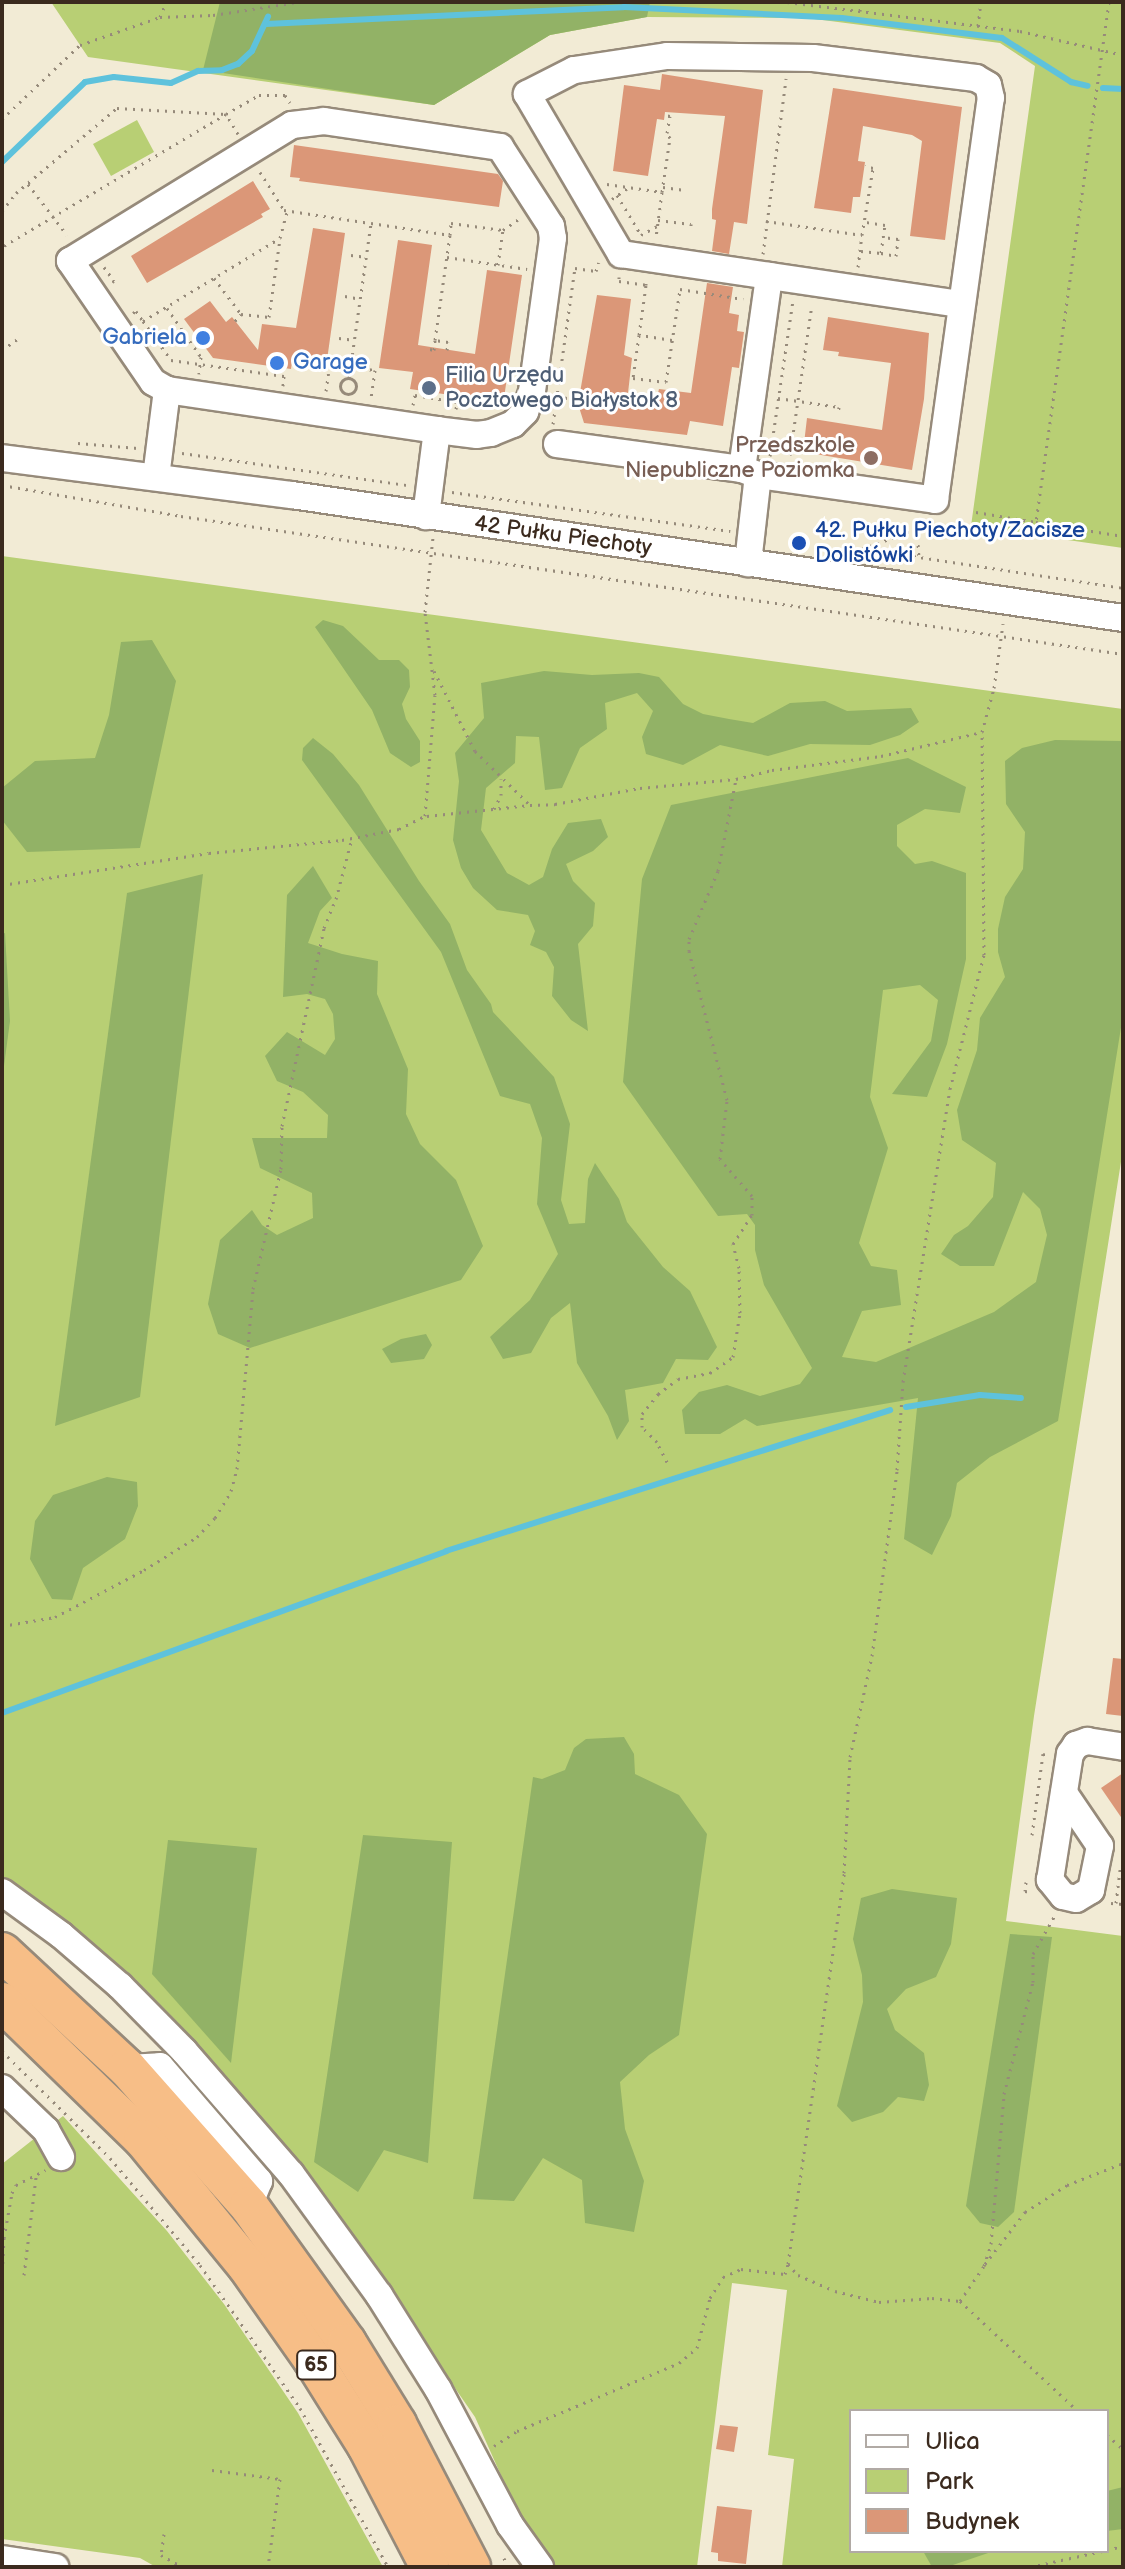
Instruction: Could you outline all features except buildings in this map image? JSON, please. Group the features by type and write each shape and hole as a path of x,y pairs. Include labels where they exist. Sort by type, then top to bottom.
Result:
{"highway":[{"name":"65","path":"2,1952 127,2068 192,2167 247,2266 313,2360 367,2446 430,2567"},
{"name":"65","path":"2,2002 90,2084 192,2167 249,2206 347,2343 397,2424 471,2567"}],"street":[{"path":"554,439 757,465 935,500 991,98 991,91 983,81 813,58 667,56 559,74 527,94 621,254 768,285 961,304"},
{"path":"156,477 166,401 70,261 301,123 324,121 500,147 551,226 553,238 532,392 525,412 513,424 477,435 436,440 166,401"},
{"path":"748,563 747,530 757,465 768,285"},
{"path":"426,516 436,440"},
{"name":"42 Pułku Piechoty","path":"2,458 156,477 1123,618"},
{"path":"1064,1793 1070,1754 1076,1745 1087,1741 1123,1747"},
{"path":"2,1892 61,1935 120,1986 238,2111 291,2174 371,2284 477,2458 510,2525 540,2567"},
{"path":"127,2068 160,2066 259,2181 249,2206"},
{"path":"2,2088 46,2130 61,2157"},
{"path":"2,2559 55,2567"}],"path":[{"path":"160,17 166,2"},
{"path":"2,119 80,45 160,17 213,15 298,2"},
{"path":"787,2 1020,31 1123,55"},
{"path":"860,11 861,2"},
{"path":"978,26 981,2"},
{"path":"1036,522 1109,2"},
{"path":"763,238 788,67"},
{"path":"2,247 259,95 285,95 290,102"},
{"path":"2,211 28,184 117,108 226,114"},
{"path":"226,114 236,130"},
{"path":"655,247 667,157 670,116 665,115"},
{"path":"660,156 667,157"},
{"path":"765,164 774,165"},
{"path":"766,221 862,235 873,168 865,166"},
{"path":"604,183 685,190"},
{"path":"28,184 53,219"},
{"path":"605,203 629,187"},
{"path":"861,193 869,194"},
{"path":"617,195 641,235 657,226"},
{"path":"759,204 768,206"},
{"path":"267,324 286,211 450,235"},
{"path":"430,349 434,350 451,223 503,230 530,212"},
{"path":"658,220 691,224 691,228"},
{"path":"865,222 885,225 881,253"},
{"path":"349,378 371,223"},
{"path":"498,265 503,230"},
{"path":"860,251 896,256 898,239 883,237"},
{"path":"143,321 280,238"},
{"path":"351,255 367,257"},
{"path":"446,257 539,271"},
{"path":"438,266 445,268"},
{"path":"554,439 574,268 596,271"},
{"path":"214,278 241,314 267,317"},
{"path":"646,285 633,378 664,382"},
{"path":"663,389 680,289 756,301 757,293 768,285"},
{"path":"345,296 361,299"},
{"path":"793,298 813,301 790,457 757,465 778,398 793,298"},
{"path":"166,308 201,357 199,371"},
{"path":"432,309 439,310"},
{"path":"125,319 136,311 171,360 284,376 283,383"},
{"path":"235,321 241,314"},
{"path":"639,335 672,340"},
{"path":"339,338 355,340"},
{"path":"2,350 18,339"},
{"path":"435,340 448,342 447,350"},
{"path":"324,400 330,364 351,366 375,370 370,407"},
{"path":"414,402 415,395 457,402"},
{"path":"557,396 572,399"},
{"path":"778,398 839,407 838,414"},
{"path":"170,452 421,487"},
{"path":"2,485 434,553 1123,654"},
{"path":"450,491 747,530"},
{"path":"976,512 1123,536"},
{"path":"425,816 434,671 425,612 434,553 426,516"},
{"path":"922,518 921,527 862,549 1123,588"},
{"path":"917,529 919,557"},
{"path":"477,2458 517,2431 679,2363 697,2348 710,2298 723,2277 741,2269 785,2274 788,2264 844,1873 850,1757 872,1656 893,1501 903,1382 950,1089 984,955 982,732 994,688 1007,601"},
{"path":"434,671 475,751 530,805"},
{"path":"2,885 209,853 352,838 399,829 425,816 462,815 736,779 804,765 881,756 982,732"},
{"path":"494,809 501,795 501,779"},
{"path":"667,1462 657,1442 642,1427 642,1414 658,1394 678,1379 710,1373 733,1357 740,1313 739,1268 733,1244 752,1215 752,1196 720,1159 727,1100 689,951 689,939 718,871 736,779"},
{"path":"2,1626 55,1617 144,1570 197,1537 215,1518 231,1491 237,1469 253,1289 281,1169 282,1126 324,928 336,899 352,838"},
{"path":"1116,1903 1121,1865"},
{"path":"984,2266 1001,2156 1004,2094 1033,1982 1033,1954 1055,1916"},
{"path":"2,2051 110,2158 209,2277 300,2408 388,2567"},
{"path":"2,2279 4,2238 12,2193 16,2185 36,2177 61,2157"},
{"path":"960,2301 1025,2212 1067,2185 1123,2163"},
{"path":"24,2275 36,2177"},
{"path":"788,2264 798,2275 835,2291 879,2302 932,2298 960,2301 1076,2409"},
{"path":"212,2470 280,2479 268,2567"},
{"path":"164,2534 161,2555 183,2567"},
{"path":"1030,2567 1092,2553"}],"green space":[{"path":"51,2 1123,2 1123,548 971,526 1035,66 1000,43 807,18 647,17 550,35 434,105 88,57"},
{"path":"220,2 650,2 647,17 550,35 434,105 203,70"},
{"path":"137,120 154,152 111,176 93,144"},
{"path":"2,556 1123,709 1123,1149 1034,1716 1006,1921 1123,1936 1123,2567 782,2567 794,2459 768,2455 787,2290 732,2283 697,2567 554,2567 532,2545 475,2417 311,2180 198,2046 84,1942 2,1883"},
{"path":"323,620 343,626 379,660 399,660 409,670 410,687 402,704 406,719 420,741 420,762 411,767 390,753 372,710 315,627"},
{"path":"152,640 176,681 140,848 27,852 2,820 2,788 35,761 95,758 109,715 121,642"},
{"path":"544,671 592,675 639,673 659,677 683,704 703,714 753,723 790,703 825,701 847,711 911,708 919,722 900,735 870,745 810,744 768,756 720,745 683,765 646,754 642,737 653,711 637,693 605,703 607,729 580,748 562,788 545,790 539,737 516,736 515,763 486,788 481,830 507,873 529,885 543,877 552,849 568,823 601,819 608,837 593,851 566,864 573,881 595,903 593,926 578,944 588,1031 571,1020 552,996 554,967 546,952 530,945 535,931 528,915 497,910 473,888 461,868 453,840 459,781 455,753 484,718 481,683"},
{"path":"313,738 333,754 359,785 450,924 467,970 491,1004 493,1012 554,1077 570,1124 561,1200 569,1224 585,1223 588,1179 595,1163 619,1199 627,1222 663,1267 690,1291 717,1347 708,1360 676,1359 663,1383 625,1390 629,1421 617,1440 608,1416 577,1363 570,1303 551,1318 531,1353 503,1359 490,1337 530,1300 558,1254 537,1204 542,1138 530,1104 500,1096 441,952 302,760 303,748"},
{"path":"1055,740 1123,741 1123,1015 1058,1421 990,1457 957,1483 951,1516 932,1555 904,1539 918,1398 757,1426 745,1419 720,1434 685,1434 682,1410 699,1392 727,1385 760,1396 800,1384 812,1368 764,1285 755,1250 755,1225 747,1214 718,1216 623,1082 642,879 671,805 908,758 966,787 960,813 925,809 897,825 897,846 915,864 932,861 966,873 966,959 947,1044 927,1097 892,1094 931,1041 938,1000 920,985 883,990 870,1097 888,1148 859,1243 871,1266 897,1270 901,1305 862,1311 842,1357 876,1362 994,1312 1036,1282 1047,1235 1040,1209 1023,1192 994,1266 960,1266 941,1254 954,1235 968,1226 993,1197 996,1163 962,1140 957,1110 977,1050 980,1018 1005,977 998,952 998,929 1005,897 1023,869 1025,832 1006,804 1005,761 1022,748"},
{"path":"313,866 332,898 320,911 308,943 378,961 377,994 408,1069 406,1114 420,1144 456,1180 483,1246 461,1280 250,1348 218,1334 208,1304 220,1240 252,1210 262,1225 277,1235 313,1218 312,1193 260,1168 252,1138 327,1138 328,1115 303,1092 277,1081 265,1056 287,1032 325,1055 335,1039 333,1014 325,999 307,994 283,997 287,895"},
{"path":"203,874 140,1397 55,1426 127,893"},
{"path":"5,933 10,1021 2,1081 2,934"},
{"path":"426,1334 432,1345 424,1359 391,1363 382,1349 401,1339"},
{"path":"107,1477 137,1482 138,1506 125,1539 83,1568 72,1600 52,1599 30,1559 35,1521 53,1495"},
{"path":"624,1737 634,1754 635,1774 679,1795 707,1834 679,2035 649,2055 620,2082 625,2129 644,2181 634,2232 585,2223 582,2180 543,2158 514,2201 473,2199 533,1777 542,1779 565,1770 574,1748 586,1739"},
{"path":"363,1835 452,1842 428,2163 384,2150 358,2192 314,2162"},
{"path":"168,1840 257,1848 231,2063 152,1974"},
{"path":"892,1889 957,1898 951,1944 936,1977 906,1989 887,2009 895,2030 924,2053 929,2085 924,2101 898,2097 883,2112 852,2122 837,2106 863,2002 862,1975 853,1939 861,1898"},
{"path":"1010,1934 1052,1937 1014,2212 998,2227 980,2223 966,2206"},
{"path":"63,2116 167,2231 224,2304 298,2413 383,2567 156,2567 140,2558 2,2539 2,2164"},
{"path":"1123,2487 1123,2529 1109,2531 1109,2490"},
{"path":"924,2553 988,2553 947,2567 932,2567"}],"waterway":[{"path":"266,24 624,7 842,18 1002,38 1071,82 1088,86"},
{"path":"2,162 85,82 114,77 171,83 198,71 222,70 238,64 252,51 268,16"},
{"path":"1103,88 1123,89"},
{"path":"906,1407 980,1395 1021,1398"},
{"path":"2,1713 446,1551 890,1410"}],"place":[{"name":"Gabriela","path":"203,338"},
{"name":"Garage","path":"277,363"},
{"name":"Filia Urzędu Pocztowego Białystok 8","path":"429,388"},
{"name":"Przedszkole Niepubliczne Poziomka","path":"871,458"},
{"name":"42. Pułku Piechoty/Zacisze Dolistówki","path":"799,543"}]}
